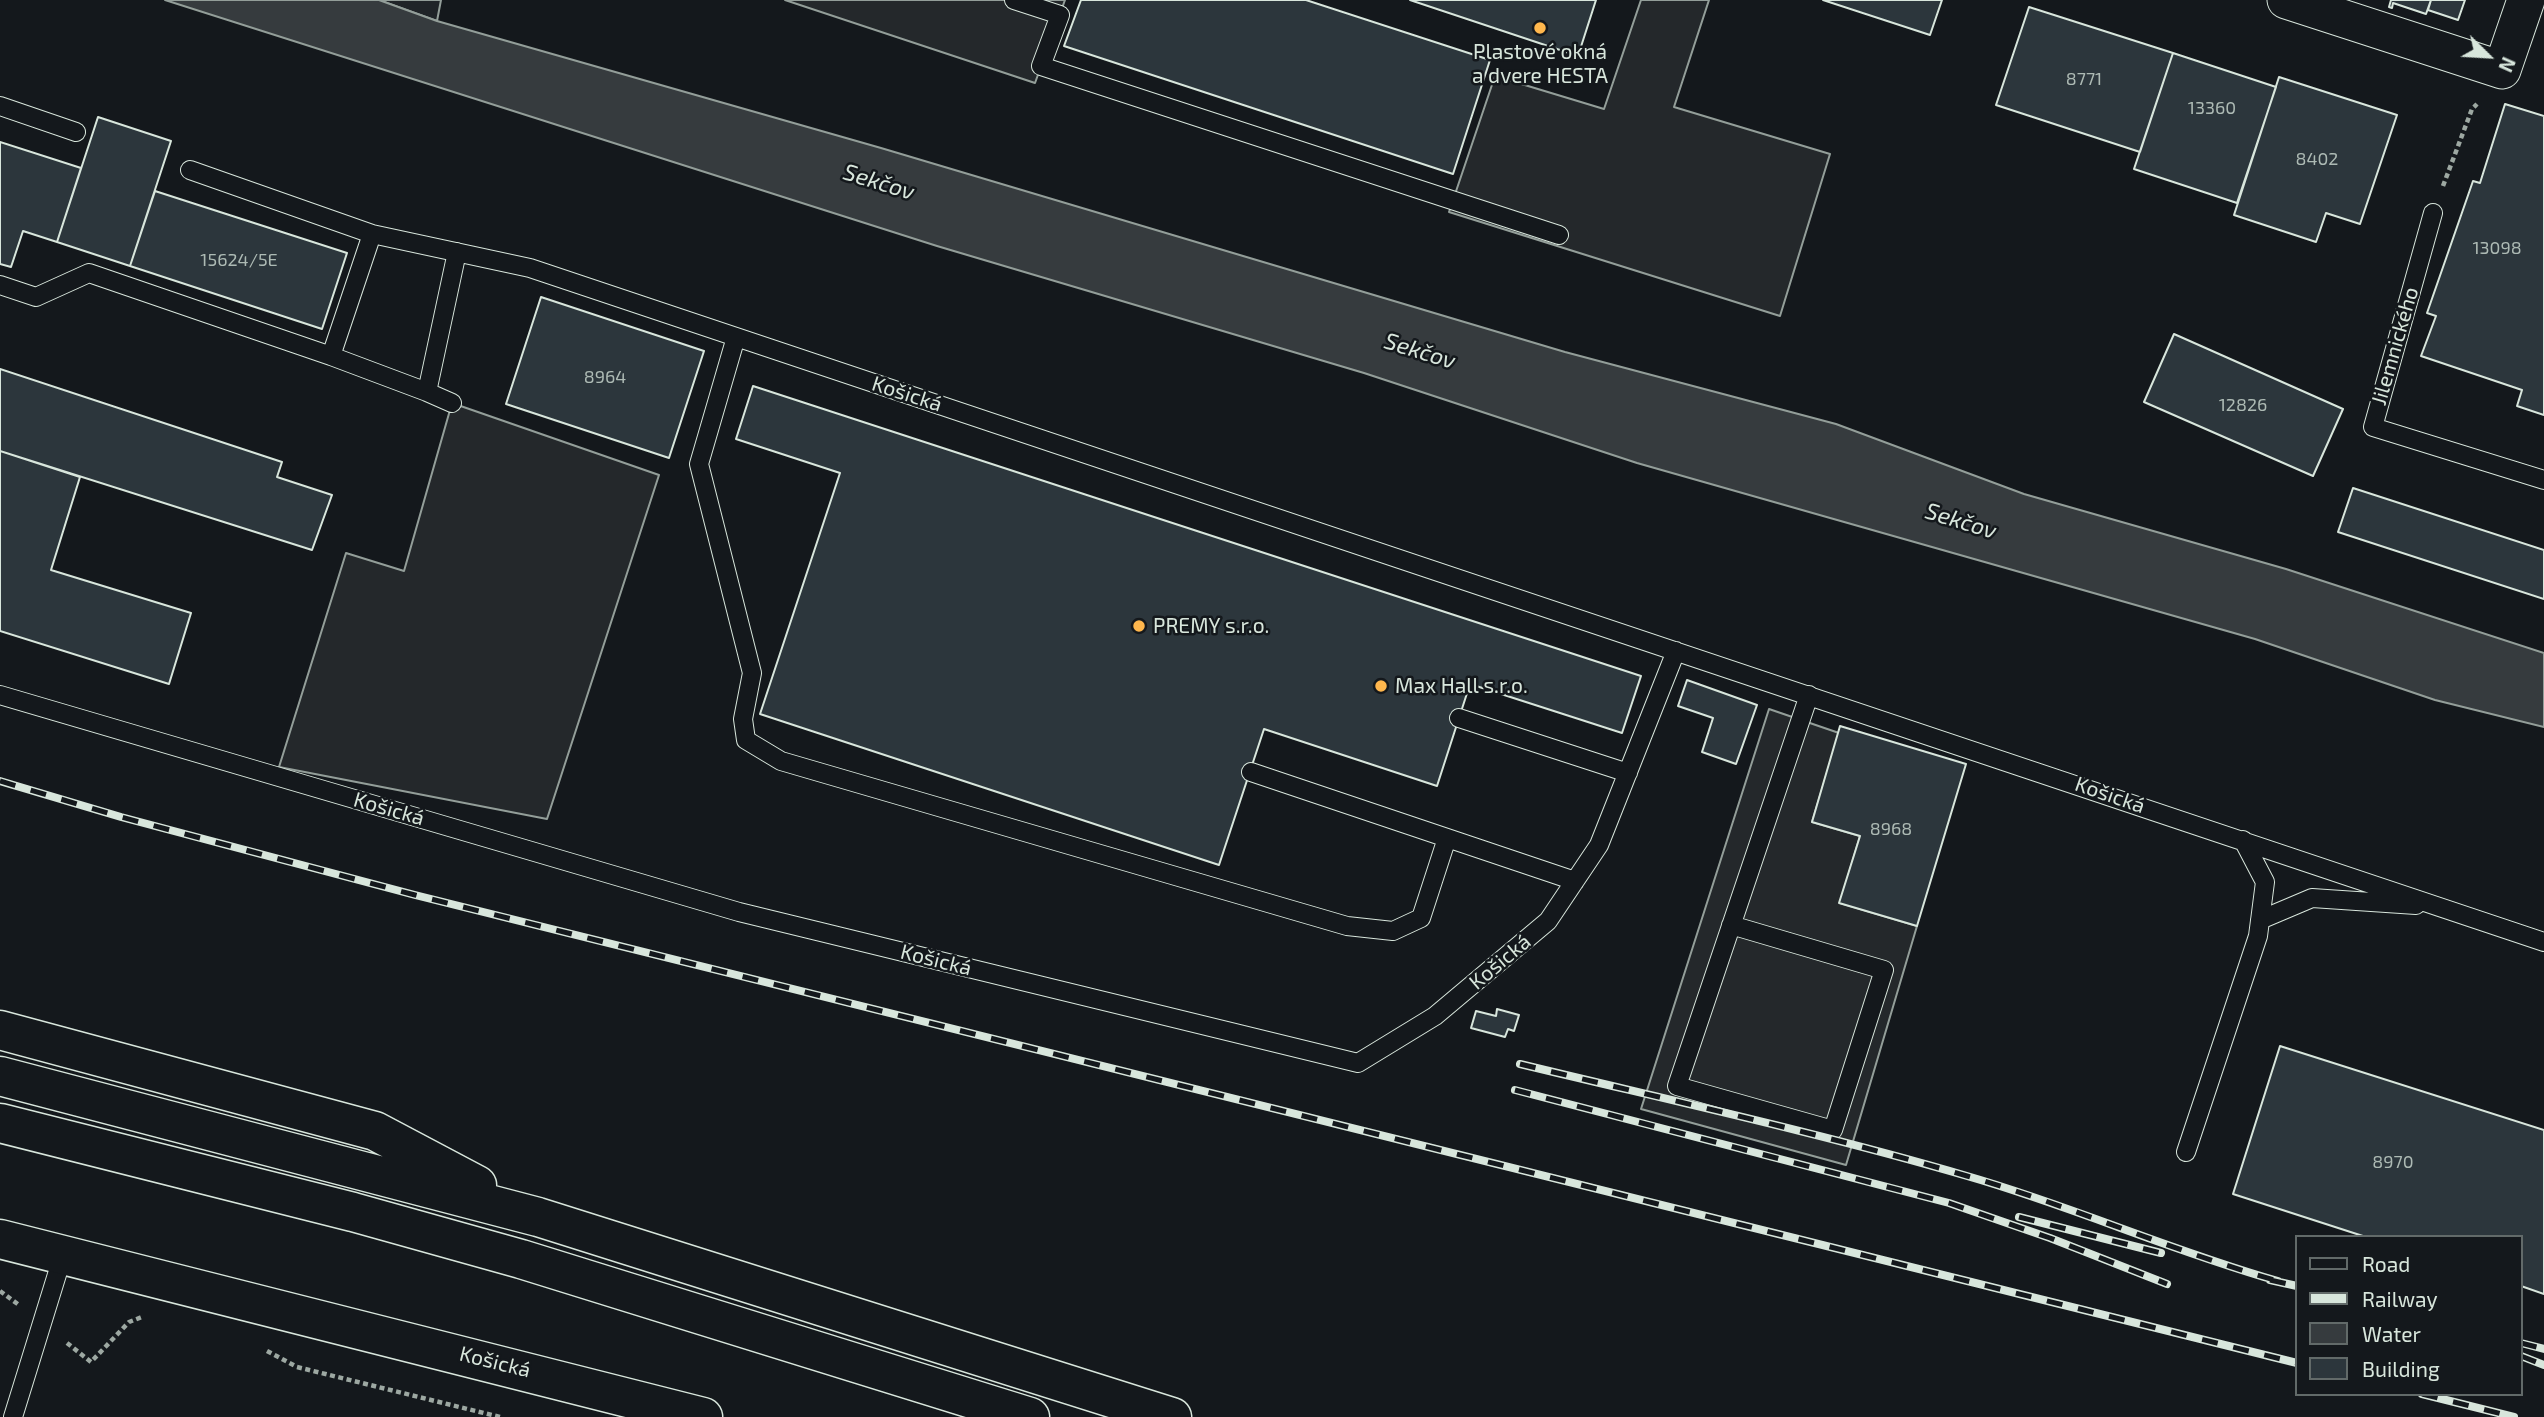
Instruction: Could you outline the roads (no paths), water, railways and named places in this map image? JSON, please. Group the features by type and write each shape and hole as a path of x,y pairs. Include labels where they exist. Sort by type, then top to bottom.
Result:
{"main road":[{"path":"0,1030 375,1130 538,1217"},
{"path":"0,1076 538,1217 1172,1417"},
{"path":"0,1123 353,1212 521,1259 1030,1417"},
{"name":"Košická","path":"0,1239 703,1417"}],"street":[{"path":"2286,0 2502,70 2526,0"}],"lane":[{"path":"1014,0 1060,15 1041,66 1559,235"},
{"path":"0,106 76,132"},
{"name":"Košická","path":"190,170 372,234 530,268 2544,942"},
{"name":"Jilemnického","path":"2433,213 2372,427 2544,480"},
{"path":"331,356 372,234"},
{"path":"427,392 457,252"},
{"path":"0,285 36,297 89,273 331,356 452,403"},
{"path":"736,337 699,464 752,673 743,719 746,740 781,761 1347,926 1393,932 1421,919 1447,838"},
{"name":"Košická","path":"0,695 739,912 1358,1063 1435,1016 1548,921 1599,845 1676,650"},
{"path":"1731,925 1884,970 1833,1130 1677,1086 1731,925 1809,695"},
{"path":"1460,718 1628,773"},
{"path":"1251,772 1575,881"},
{"path":"2186,1152 2260,920 2265,881 2243,840"},
{"path":"2260,920 2312,898 2439,906"},
{"path":"13,1417 63,1255"}],"water":[{"name":"Sekčov","path":"165,0 379,0 437,21 881,148 1565,352 1836,424 2024,494 2286,569 2544,653 2544,727 2435,700 2255,639 1637,463 1364,373 937,246"}],"railway":[{"path":"0,781 121,817 415,895 2296,1363"},
{"path":"1520,1064 1912,1160 2006,1188 2278,1281"},
{"path":"1515,1090 1949,1203 2050,1238 2167,1284"},
{"path":"2019,1217 2161,1253"},
{"path":"2270,1280 2296,1286"},
{"path":"2523,1344 2544,1349"},
{"path":"2523,1357 2544,1365"},
{"path":"2430,1396 2514,1417"}],"place":[{"name":"Plastové okná a dvere HESTA","path":"1540,28"},
{"name":"PREMY s.r.o.","path":"1139,626"},
{"name":"Max Hall s.r.o.","path":"1381,686"}]}
